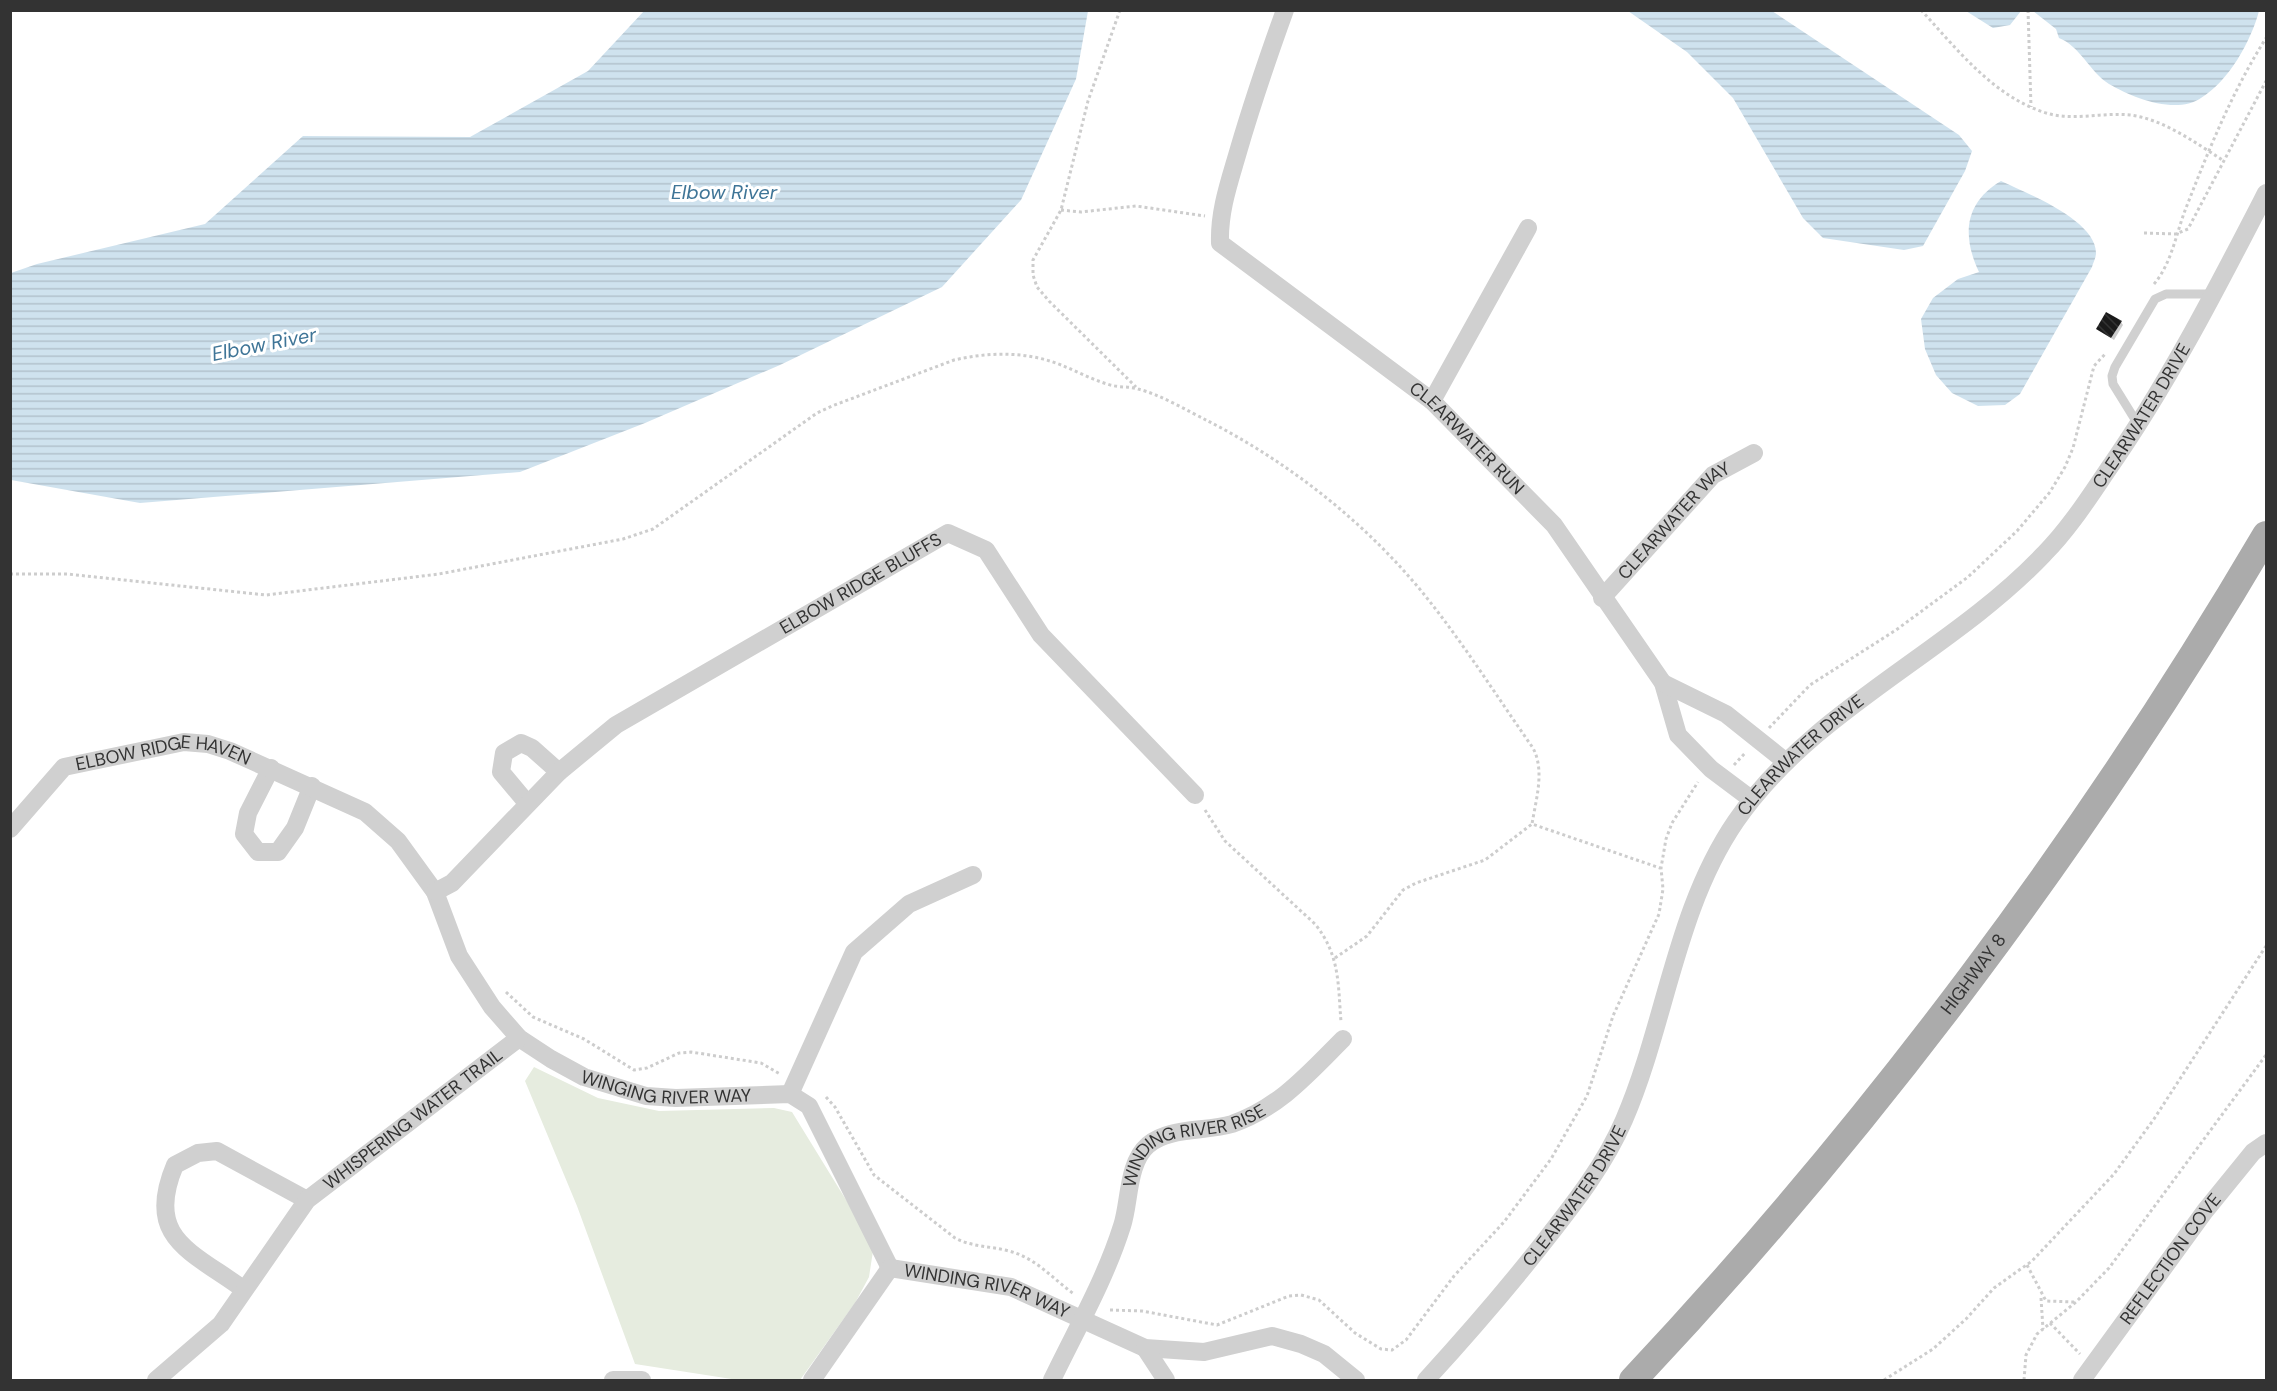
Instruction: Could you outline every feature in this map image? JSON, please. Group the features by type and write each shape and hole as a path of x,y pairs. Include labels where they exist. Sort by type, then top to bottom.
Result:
{"main road":[{"name":"HIGHWAY 8","path":"1634,1380 1770,1230 1946,1010 2076,829 2186,665 2266,535"}],"street":[{"path":"1219,218 1255,94 1285,10"},
{"name":"CLEARWATER DRIVE","path":"1426,1380 1497,1302 1586,1188 1623,1123 1648,1059 1693,904 1716,852 1752,799 1785,761 1976,615 2045,554 2139,426 2213,294 2266,193"},
{"name":"CLEARWATER RUN","path":"1219,218 1220,243 1432,401 1554,525 1602,598 1663,683 1678,735 1711,769 1752,799"},
{"path":"1432,401 1528,228"},
{"name":"CLEARWATER WAY","path":"1602,598 1713,475 1754,453"},
{"name":"ELBOW RIDGE BLUFFS","path":"435,892 452,883 559,772 616,725 948,533 986,550 1041,635 1195,795"},
{"name":"CLEARWATER RUN","path":"1663,683 1713,707 1785,761"},
{"name":"ELBOW RIDGE HAVEN","path":"10,830 64,767 184,742 208,744 271,768 365,812 398,841 435,892"},
{"path":"527,803 501,772 504,753 521,743 528,745 559,772"},
{"name":"ELBOW RIDGE HAVEN","path":"271,768 248,813 244,834 258,852 278,852 295,828 312,786"},
{"path":"812,1380 890,1268 809,1106 790,1095 854,952 909,904 972,875"},
{"name":"WINGING RIVER WAY","path":"435,892 459,956 492,1007 519,1038 584,1077 646,1096 676,1098 790,1095"},
{"name":"WHISPERING WATER TRAIL","path":"156,1380 221,1324 243,1289 307,1200 519,1038"},
{"name":"WINDING RIVER RISE","path":"1052,1380 1115,1245 1126,1210 1133,1173 1146,1146 1162,1136 1231,1124 1270,1107 1288,1094 1343,1038"},
{"name":"REFLECTION COVE","path":"2087,1374 2205,1211 2253,1152 2266,1143"},
{"name":"WHISPERING WATER TRAIL","path":"243,1289 177,1241 168,1224 163,1205 166,1186 175,1165 198,1153 217,1151 307,1200"},
{"name":"WINDING RIVER WAY","path":"890,1268 1011,1287 1081,1320"},
{"path":"1081,1320 1144,1348 1204,1352 1272,1336 1301,1344 1324,1354 1356,1380"},
{"path":"1144,1348 1166,1380"},
{"path":"613,1380 642,1380"}],"lane":[{"path":"2139,426 2113,384 2115,367 2156,299 2166,294 2213,294"}],"path":[{"path":"1120,10 1088,101 1061,210 1033,260 1031,268 1037,287 1138,388 1242,439 1281,464 1330,501 1404,573 1434,606 1538,759 1540,771 1532,824 1485,860 1416,883 1403,890 1367,936 1335,958"},
{"path":"1920,10 1975,68 2006,93 2031,107 2057,116 2129,115 2144,118 2224,160"},
{"path":"2028,10 2031,107"},
{"path":"2154,285 2165,269 2208,151 2238,85 2266,39"},
{"path":"2144,233 2176,234 2188,229 2266,81"},
{"path":"1061,210 1082,212 1136,206 1219,218"},
{"path":"1711,769 1727,768 1736,764 1810,685 1896,630 1968,577 2024,523 2050,492 2065,466 2073,448 2094,366 2112,344"},
{"path":"10,574 67,574 266,595 439,574 623,538 653,529 817,413 954,360 973,356 1020,353 1059,364 1113,386 1138,388"},
{"path":"1195,795 1225,841 1315,924 1325,938 1335,958 1343,1038"},
{"path":"1532,824 1661,868"},
{"path":"1884,1380 1933,1349 1966,1319 1994,1288 2027,1265 2114,1174 2154,1119 2266,946"},
{"path":"2024,1380 2026,1355 2037,1334 2076,1302 2109,1268 2266,1055"},
{"path":"2027,1265 2041,1296 2043,1329"},
{"path":"2041,1296 2052,1302 2076,1302"},
{"path":"2050,1323 2087,1374"}],"shaded area":[{"path":"534,1067 598,1098 659,1111 774,1108 792,1112 851,1208 873,1251 869,1277 855,1303 800,1380 738,1380 635,1364 577,1206 525,1081"}],"water":[{"name":"Elbow River","path":"644,11 1088,11 1076,79 1021,200 942,287 780,365 645,423 520,472 140,503 11,480 11,273 37,264 205,224 303,136 470,137 588,71"},
{"path":"1628,11 1772,11 1959,135 1972,151 1965,171 1923,246 1904,250 1823,238 1803,218 1733,98 1687,52"},
{"path":"1966,11 2021,11 2010,25 1993,28"},
{"path":"2033,11 2259,11 2245,47 2221,81 2211,91 2191,103 2167,105 2142,99 2109,84 2073,47 2059,38 2056,29"},
{"path":"2001,181 2042,200 2073,219 2093,241 2096,255 2092,267 2020,394 2005,405 1978,406 1952,393 1936,375 1925,349 1921,319 1933,298 1958,279 1979,272 1970,246 1970,221 1973,210 1980,199"}],"building":[{"path":"2106,312 2122,321 2111,338 2096,329"}]}
